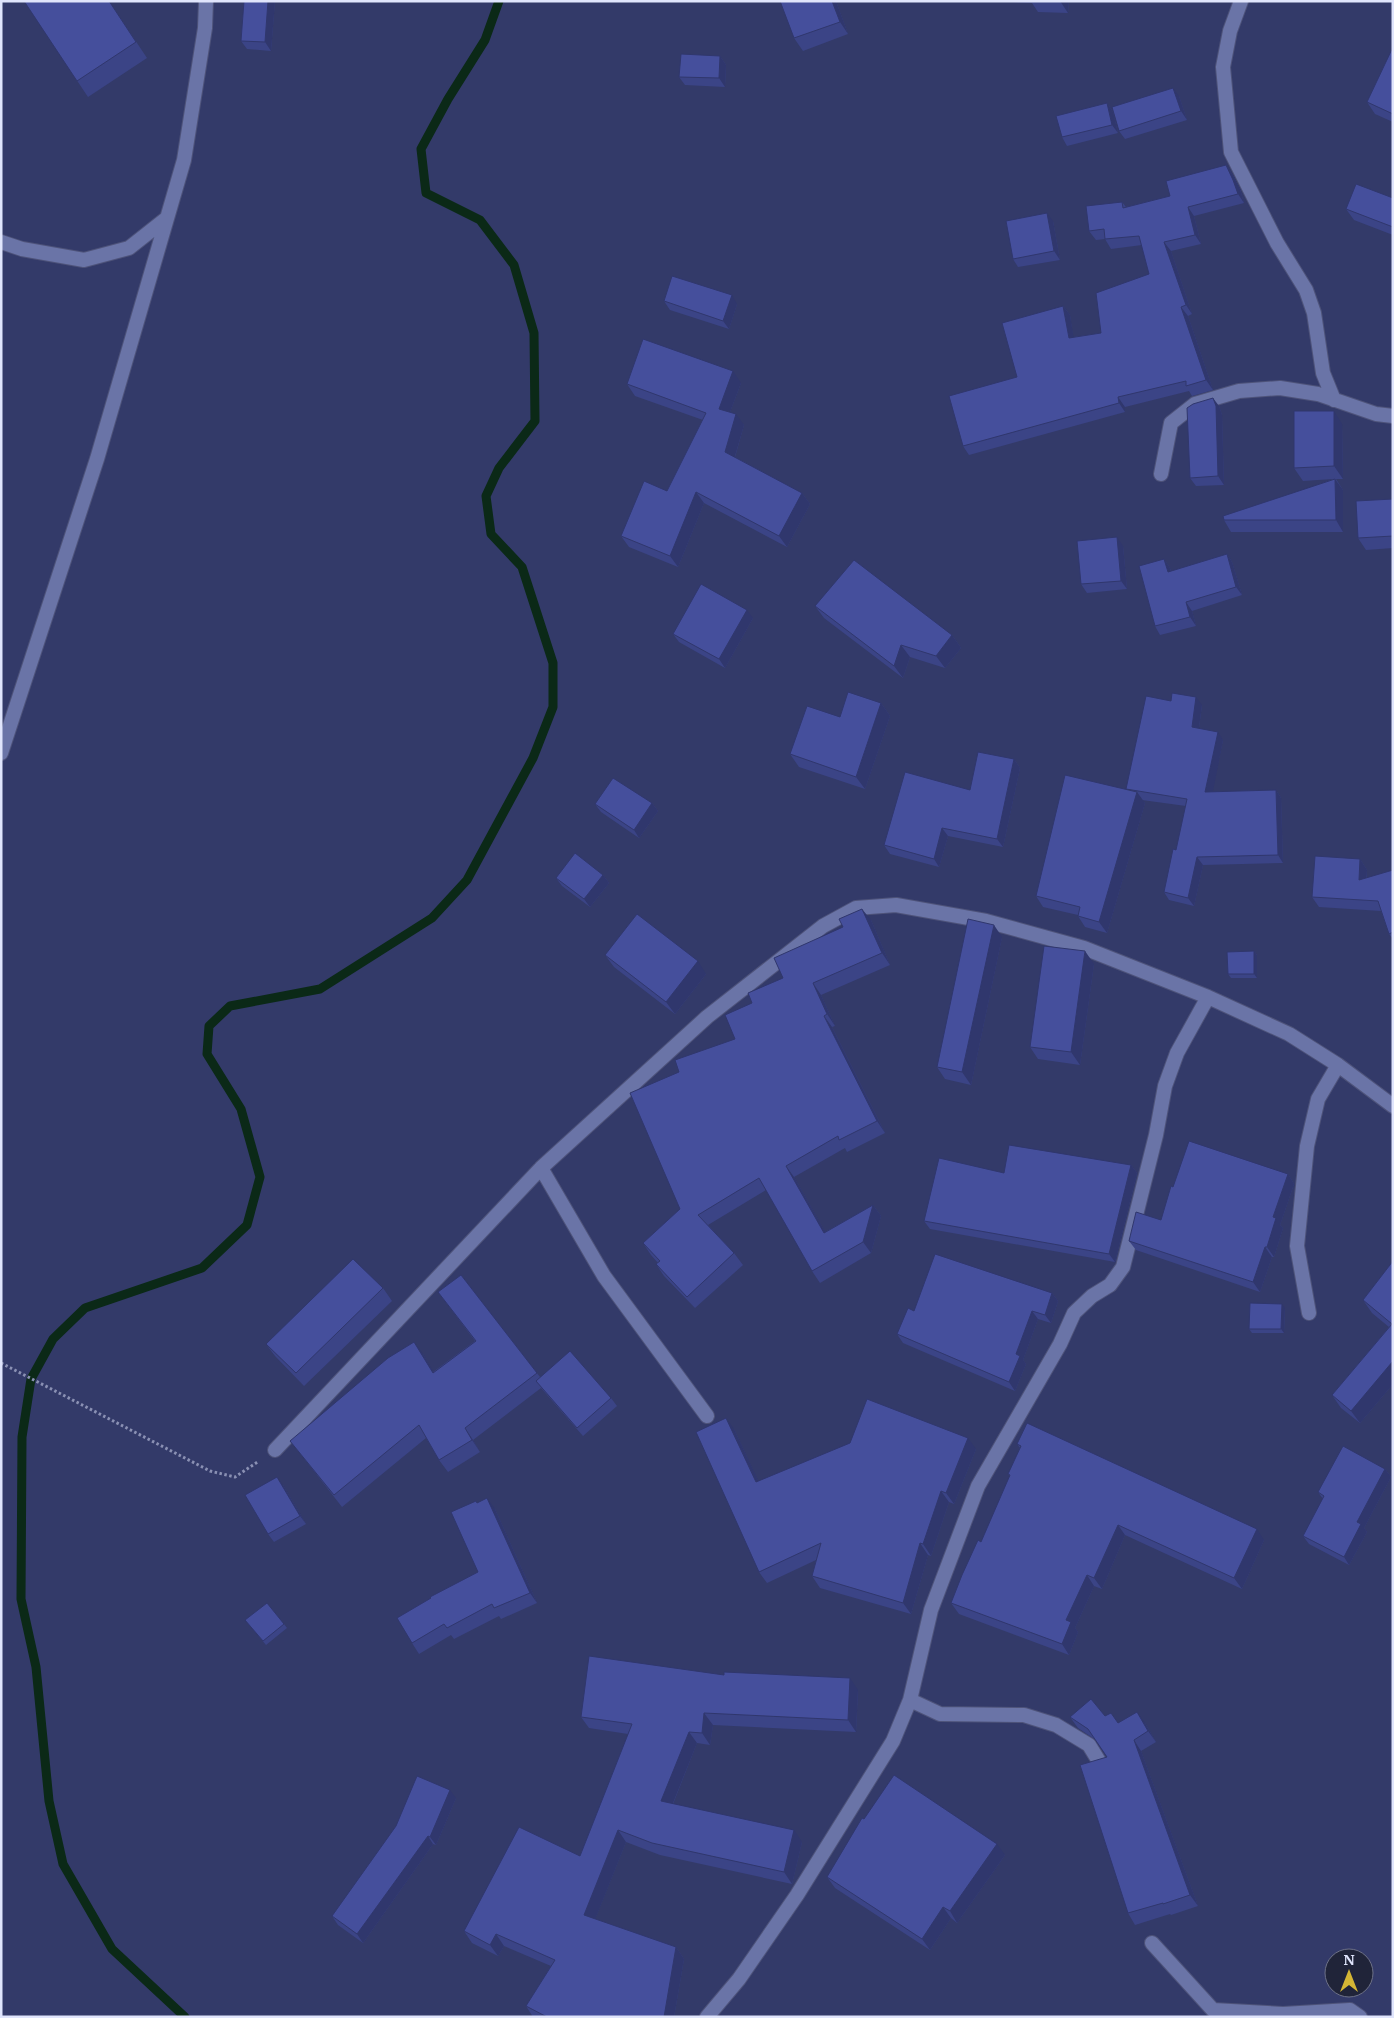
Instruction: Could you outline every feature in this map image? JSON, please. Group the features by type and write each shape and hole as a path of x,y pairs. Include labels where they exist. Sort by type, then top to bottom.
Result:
{"street":[{"path":"1,753 97,459 184,160 205,28 206,1"},
{"path":"1241,1 1230,31 1223,67 1231,152 1277,243 1306,290 1314,313 1323,373 1334,400"},
{"path":"1,242 22,249 84,260 129,248 167,218"},
{"path":"1161,474 1171,423 1195,404 1239,391 1280,388 1318,394 1376,414 1393,416"},
{"path":"275,1450 541,1168 707,1017 823,926 856,908 896,905 986,921 1084,948 1208,997 1289,1034 1338,1065 1393,1106"},
{"path":"707,2017 739,1979 797,1895 893,1741 910,1700 931,1610 978,1486 1060,1344 1074,1313 1092,1296 1110,1285 1123,1267 1156,1135 1164,1086 1177,1053 1208,997"},
{"path":"1309,1313 1297,1246 1307,1146 1318,1099 1338,1065"},
{"path":"541,1168 604,1276 707,1416"},
{"path":"910,1700 940,1714 1024,1715 1056,1725 1089,1746 1100,1763"},
{"path":"1152,1944 1213,2010 1283,2014 1350,2010 1360,2017"}],"path":[{"path":"1,1363 210,1471 236,1477 275,1450"}],"building":[{"path":"24,1 109,1 136,42 77,81"},
{"path":"244,1 268,1 265,42 241,41"},
{"path":"780,1 832,1 840,22 794,38"},
{"path":"1393,47 1393,114 1367,102"},
{"path":"681,54 720,56 719,78 679,77"},
{"path":"1173,88 1181,111 1119,131 1112,107"},
{"path":"1107,103 1112,125 1062,137 1056,116"},
{"path":"1226,165 1238,194 1188,207 1195,235 1164,242 1186,305 1181,307 1206,380 1186,386 1186,381 1118,397 1119,403 963,446 949,396 1017,377 1002,323 1063,306 1069,338 1101,333 1096,293 1149,274 1139,236 1105,239 1104,229 1089,231 1086,206 1122,202 1123,208 1170,196 1166,181"},
{"path":"1356,184 1393,198 1393,227 1346,209"},
{"path":"1047,213 1054,251 1013,259 1006,221"},
{"path":"672,276 732,295 723,321 664,301"},
{"path":"643,339 733,371 719,409 736,414 725,452 802,493 779,536 696,492 670,556 621,536 644,481 667,491 706,413 627,384"},
{"path":"1213,398 1216,406 1218,476 1190,478 1187,408 1193,404"},
{"path":"1294,411 1334,411 1334,466 1294,468"},
{"path":"1335,479 1336,520 1224,520 1223,516"},
{"path":"1393,499 1393,536 1358,538 1356,501"},
{"path":"1117,537 1121,581 1081,584 1077,541"},
{"path":"1227,554 1236,587 1186,602 1190,617 1155,626 1139,566 1164,559 1168,572"},
{"path":"854,560 952,635 936,656 901,645 894,666 815,606"},
{"path":"701,584 747,610 719,659 673,634"},
{"path":"848,692 881,703 856,777 790,754 807,706 840,717"},
{"path":"1172,693 1196,697 1192,727 1218,732 1205,792 1276,790 1278,855 1197,857 1188,898 1164,892 1173,849 1176,850 1187,799 1126,789 1146,696 1171,701"},
{"path":"978,752 1014,759 997,839 942,828 934,859 884,845 905,772 970,790"},
{"path":"1065,775 1137,792 1099,922 1078,916 1080,907 1036,896"},
{"path":"613,778 652,803 634,830 595,804"},
{"path":"575,853 603,875 584,899 556,878"},
{"path":"1315,856 1360,859 1359,880 1393,870 1393,932 1389,934 1378,901 1312,897"},
{"path":"862,909 882,953 813,983 827,1014 824,1016 877,1121 839,1140 838,1136 786,1166 824,1233 873,1205 863,1242 812,1271 759,1178 698,1215 734,1253 687,1297 656,1264 660,1261 643,1243 680,1209 630,1093 679,1072 675,1060 735,1039 725,1015 752,1003 748,993 783,978 774,958 843,927 839,919"},
{"path":"637,914 698,961 666,1002 605,955"},
{"path":"968,919 994,925 962,1072 937,1067"},
{"path":"1044,946 1085,951 1071,1052 1030,1047"},
{"path":"1254,951 1254,974 1228,974 1227,952"},
{"path":"1189,1141 1288,1174 1273,1217 1276,1218 1267,1247 1265,1247 1253,1282 1129,1241 1136,1212 1161,1220 1171,1186 1173,1187"},
{"path":"1009,1145 1131,1165 1109,1254 924,1221 939,1158 1004,1173"},
{"path":"935,1254 1052,1293 1045,1315 1032,1311 1016,1354 1020,1356 1009,1382 897,1334 908,1308 914,1311"},
{"path":"353,1259 383,1288 296,1373 266,1344"},
{"path":"1393,1261 1393,1361 1351,1411 1332,1395 1392,1324 1363,1300"},
{"path":"461,1275 537,1373 465,1428 472,1440 439,1460 419,1425 334,1495 290,1441 388,1358 414,1342 433,1373 476,1341 438,1292"},
{"path":"1250,1303 1282,1304 1281,1329 1249,1329"},
{"path":"570,1351 611,1398 577,1428 536,1381"},
{"path":"867,1399 968,1438 946,1493 941,1491 923,1544 920,1543 903,1603 812,1576 821,1543 759,1572 696,1432 726,1418 756,1482 850,1443"},
{"path":"1027,1423 1257,1529 1234,1578 1118,1525 1094,1578 1087,1575 1066,1620 1071,1622 1062,1644 951,1603 978,1540 981,1542 1010,1475 1008,1474 1021,1446 1017,1444"},
{"path":"1343,1446 1385,1469 1357,1522 1361,1524 1344,1557 1303,1536 1324,1496 1318,1492"},
{"path":"277,1477 300,1516 268,1534 245,1495"},
{"path":"487,1498 530,1593 494,1608 492,1604 447,1628 444,1624 412,1643 397,1618 430,1597 478,1572 451,1512"},
{"path":"267,1603 284,1624 263,1641 245,1620"},
{"path":"589,1656 724,1675 724,1672 850,1678 848,1720 704,1713 702,1733 689,1732 661,1801 794,1830 784,1872 652,1843 618,1830 584,1915 676,1947 664,2017 547,2017 526,2006 555,1960 496,1934 490,1945 464,1931 519,1827 580,1856 632,1724 581,1717"},
{"path":"1091,1699 1105,1716 1111,1713 1118,1723 1137,1712 1148,1731 1134,1740 1190,1895 1128,1913 1080,1765 1107,1757 1088,1729 1070,1717"},
{"path":"894,1775 997,1844 950,1911 943,1907 922,1939 827,1877 862,1818 864,1819"},
{"path":"417,1776 450,1790 430,1837 428,1836 357,1934 332,1916 396,1826"}],"waterway":[{"path":"185,2017 112,1949 63,1864 49,1801 36,1667 21,1599 22,1437 31,1379 53,1339 85,1308 202,1268 247,1225 260,1177 241,1109 207,1054 209,1026 230,1006 320,989 432,918 467,880 533,758 553,707 553,663 522,567 491,534 486,496 499,468 535,421 534,333 514,265 480,220 426,193 421,149 448,99 485,40 499,1"}]}
